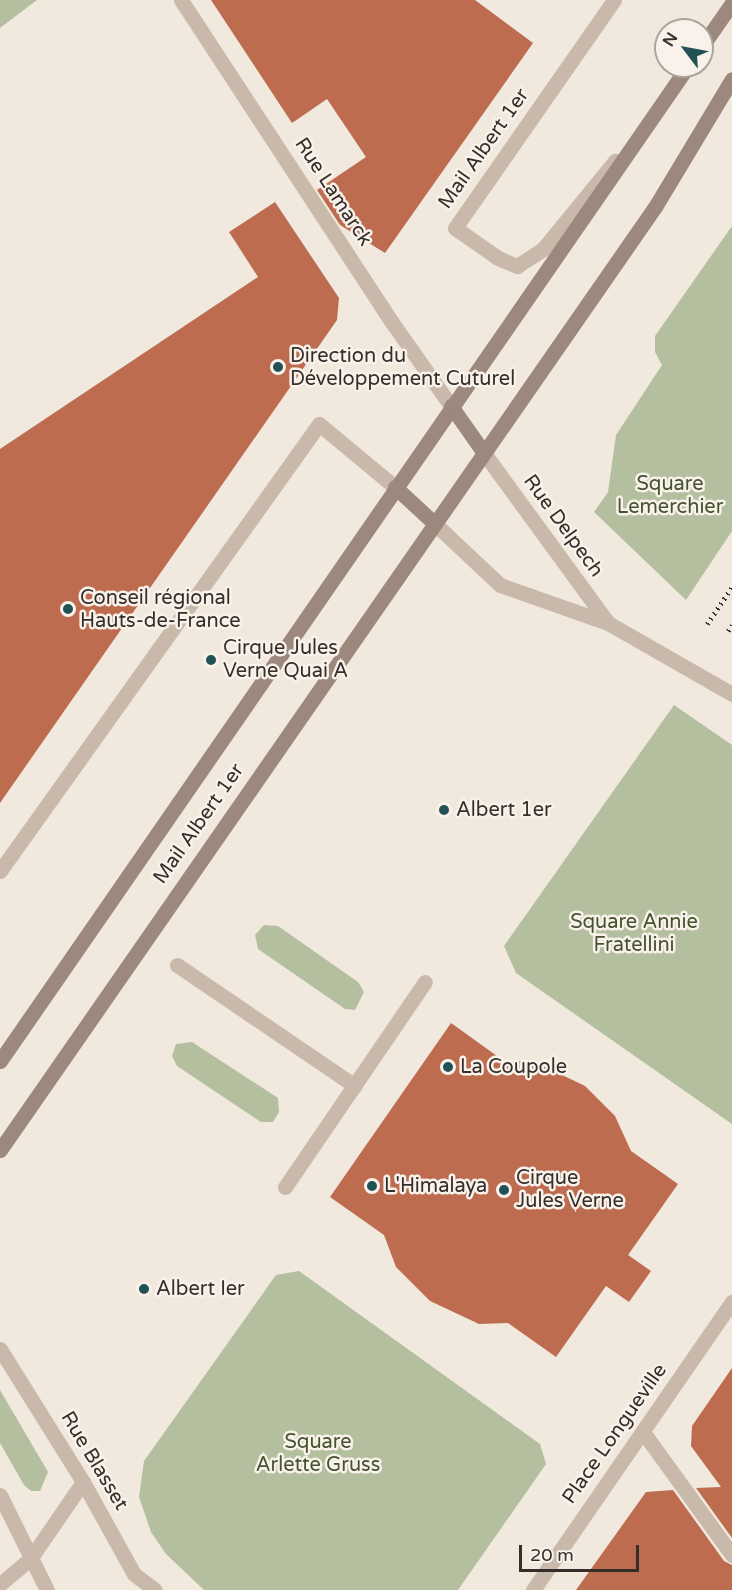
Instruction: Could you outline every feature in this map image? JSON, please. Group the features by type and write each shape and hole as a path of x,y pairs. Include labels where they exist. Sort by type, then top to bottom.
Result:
{"main road":[{"path":"714,29 732,3"},
{"name":"Mail Albert 1er","path":"0,1061 680,78"},
{"name":"Mail Albert 1er","path":"0,1150 655,207 732,79"},
{"path":"451,406 484,453"},
{"path":"395,487 434,524"}],"street":[{"name":"Rue Lamarck","path":"181,0 391,321 451,406"},
{"name":"Mail Albert 1er","path":"614,0 455,228 498,258 517,266 543,249 664,100"},
{"path":"0,871 319,424 395,487"},
{"name":"Rue Delpech","path":"484,453 608,623"},
{"name":"Rue Delpech","path":"434,524 500,585 608,623 732,694"},
{"path":"177,965 355,1086"},
{"path":"285,1187 425,982"},
{"name":"Place Longueville","path":"532,1590 732,1302"},
{"name":"Rue Blasset","path":"0,1349 83,1482 135,1574 155,1590"},
{"path":"642,1432 732,1555"},
{"path":"0,1584 30,1559 83,1482"},
{"path":"0,1495 47,1590"}],"green space":[{"path":"0,0 37,0 0,28"},
{"name":"Square Lemerchier","path":"732,226 732,531 686,600 594,512 608,492 616,435 662,365 655,352 655,336"},
{"name":"Square Annie Fratellini","path":"674,705 732,745 732,1124 516,973 504,946"},
{"path":"264,925 278,926 358,982 364,992 355,1010 345,1009 258,949 255,935"},
{"path":"192,1042 278,1098 279,1112 273,1122 261,1122 177,1066 172,1056 176,1044"},
{"name":"Square Arlette Gruss","path":"299,1271 540,1444 546,1464 458,1590 204,1590 166,1554 151,1532 139,1497 144,1461 276,1275"},
{"path":"0,1390 48,1472 40,1491 31,1491 24,1485 0,1443"}],"building":[{"path":"211,0 475,0 533,43 385,253 340,225 317,190 366,157 327,99 292,123"},
{"path":"275,202 339,298 337,320 0,803 0,449 258,277 229,232"},
{"name":"Cirque Jules Verne","path":"451,1023 504,1061 533,1061 585,1086 615,1116 631,1151 678,1184 628,1255 651,1271 629,1302 606,1286 556,1357 508,1323 479,1324 430,1301 396,1267 384,1235 330,1197"},
{"path":"732,1368 732,1538 696,1488 721,1487 691,1446 692,1426"},
{"path":"673,1490 724,1561 732,1565 732,1590 576,1590 646,1492"}],"railway":[{"path":"707,624 732,587"},
{"path":"728,631 732,625"}],"place":[{"name":"Direction du Développement Cuturel","path":"278,367"},
{"name":"Conseil régional Hauts-de-France","path":"68,609"},
{"name":"Cirque Jules Verne Quai A","path":"211,660"},
{"name":"Albert 1er","path":"444,810"},
{"name":"La Coupole","path":"448,1067"},
{"name":"L'Himalaya","path":"372,1186"},
{"name":"Cirque Jules Verne","path":"504,1190"},
{"name":"Albert Ier","path":"144,1289"}]}
